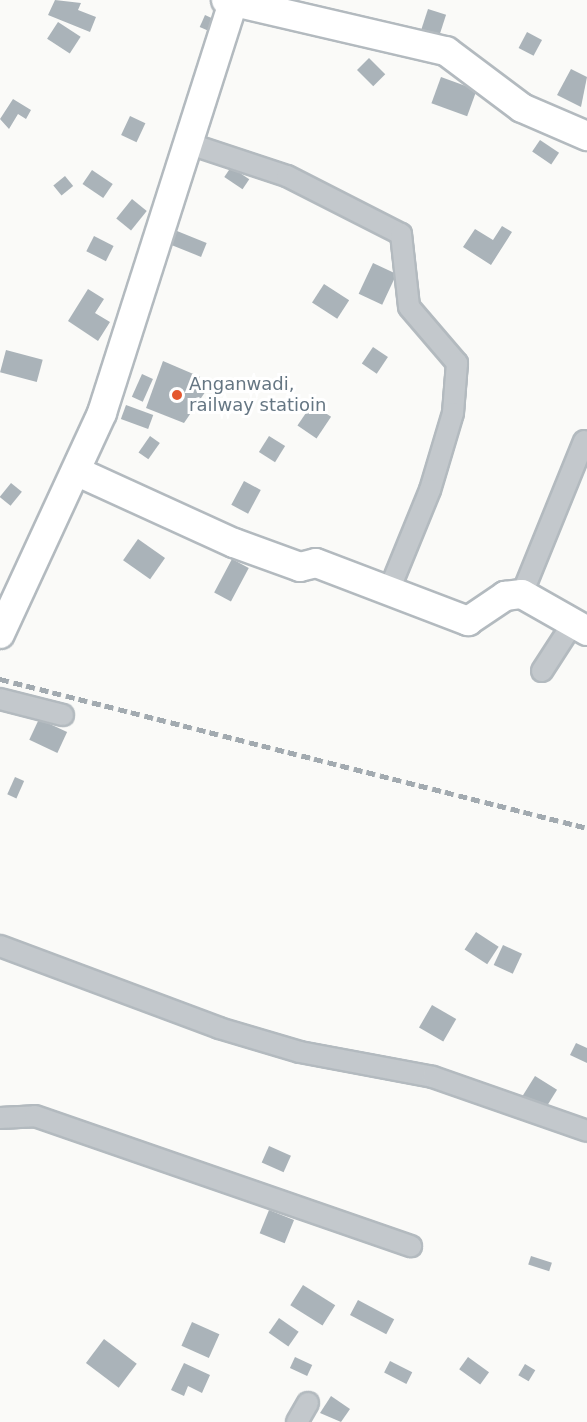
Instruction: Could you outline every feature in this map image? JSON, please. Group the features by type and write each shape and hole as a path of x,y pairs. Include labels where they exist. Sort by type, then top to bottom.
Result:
{"main road":[{"path":"0,634 78,472 146,286 231,1 304,14 446,51 494,82 522,108 587,136"},
{"path":"78,472 234,543 300,567 316,563 388,593 468,621 505,596 522,594 580,627"}],"street":[{"path":"187,143 287,176 400,234 409,307 457,363 453,413 430,489 388,593"},
{"path":"522,594 584,441"},
{"path":"542,671 580,627"},
{"path":"0,699 63,715"},
{"path":"0,946 219,1028 300,1052 433,1077 587,1131"},
{"path":"0,1118 35,1116 411,1246"},
{"path":"297,1422 308,1403"}],"building":[{"path":"55,0 81,3 78,10 96,17 90,32 48,15"},
{"path":"428,9 446,15 439,37 421,31"},
{"path":"205,15 216,20 211,32 200,27"},
{"path":"58,22 81,37 70,53 47,39"},
{"path":"527,32 542,40 534,56 519,48"},
{"path":"369,58 385,74 373,86 357,70"},
{"path":"571,69 587,77 581,107 557,95"},
{"path":"441,77 477,90 467,116 431,103"},
{"path":"13,99 31,110 26,119 18,114 9,129 0,119"},
{"path":"130,116 145,123 137,142 121,135"},
{"path":"540,140 559,153 551,164 532,152"},
{"path":"231,167 249,179 243,189 224,177"},
{"path":"92,170 113,184 103,198 82,184"},
{"path":"65,176 73,186 62,196 53,185"},
{"path":"132,199 147,211 131,230 116,218"},
{"path":"502,226 512,232 491,265 463,247 475,229 493,240"},
{"path":"177,231 207,243 201,257 171,245"},
{"path":"94,236 114,246 106,261 86,251"},
{"path":"373,263 397,274 382,305 359,294"},
{"path":"324,284 349,300 337,319 312,302"},
{"path":"88,289 104,299 95,313 110,322 98,341 68,321"},
{"path":"373,347 388,357 377,374 362,364"},
{"path":"6,350 43,360 37,382 0,372"},
{"name":"Anganwadi, railway statioin","path":"163,361 212,382 184,423 146,408"},
{"path":"142,374 153,379 143,402 132,397"},
{"path":"312,404 331,417 317,438 297,426"},
{"path":"126,405 153,415 148,429 121,419"},
{"path":"150,436 160,443 148,459 139,452"},
{"path":"269,436 285,446 275,462 259,452"},
{"path":"244,481 261,490 248,514 231,505"},
{"path":"11,483 22,492 11,506 0,497"},
{"path":"138,539 165,558 150,579 123,560"},
{"path":"232,559 249,568 231,601 214,593"},
{"path":"39,719 67,732 57,753 29,740"},
{"path":"15,777 24,781 16,798 7,794"},
{"path":"476,932 499,947 487,964 465,950"},
{"path":"503,945 522,954 513,974 494,965"},
{"path":"432,1005 456,1019 443,1042 419,1028"},
{"path":"576,1043 587,1048 587,1063 570,1055"},
{"path":"535,1076 557,1090 544,1111 522,1097"},
{"path":"269,1146 291,1156 284,1172 262,1162"},
{"path":"269,1210 294,1220 285,1243 260,1233"},
{"path":"531,1256 552,1263 549,1271 528,1265"},
{"path":"303,1285 335,1305 323,1325 290,1305"},
{"path":"358,1300 394,1319 386,1334 350,1315"},
{"path":"279,1318 299,1332 288,1347 269,1333"},
{"path":"192,1322 219,1334 209,1358 181,1346"},
{"path":"104,1339 137,1364 119,1388 86,1363"},
{"path":"295,1357 312,1365 307,1376 290,1368"},
{"path":"468,1357 489,1372 480,1384 459,1369"},
{"path":"390,1361 412,1372 406,1384 384,1373"},
{"path":"184,1363 210,1375 202,1393 188,1386 184,1396 171,1390"},
{"path":"525,1364 535,1370 529,1381 518,1375"},
{"path":"331,1396 350,1409 341,1422 320,1413"}],"railway":[{"path":"0,679 587,828"}],"place":[{"name":"Anganwadi, railway statioin","path":"177,395"}]}
